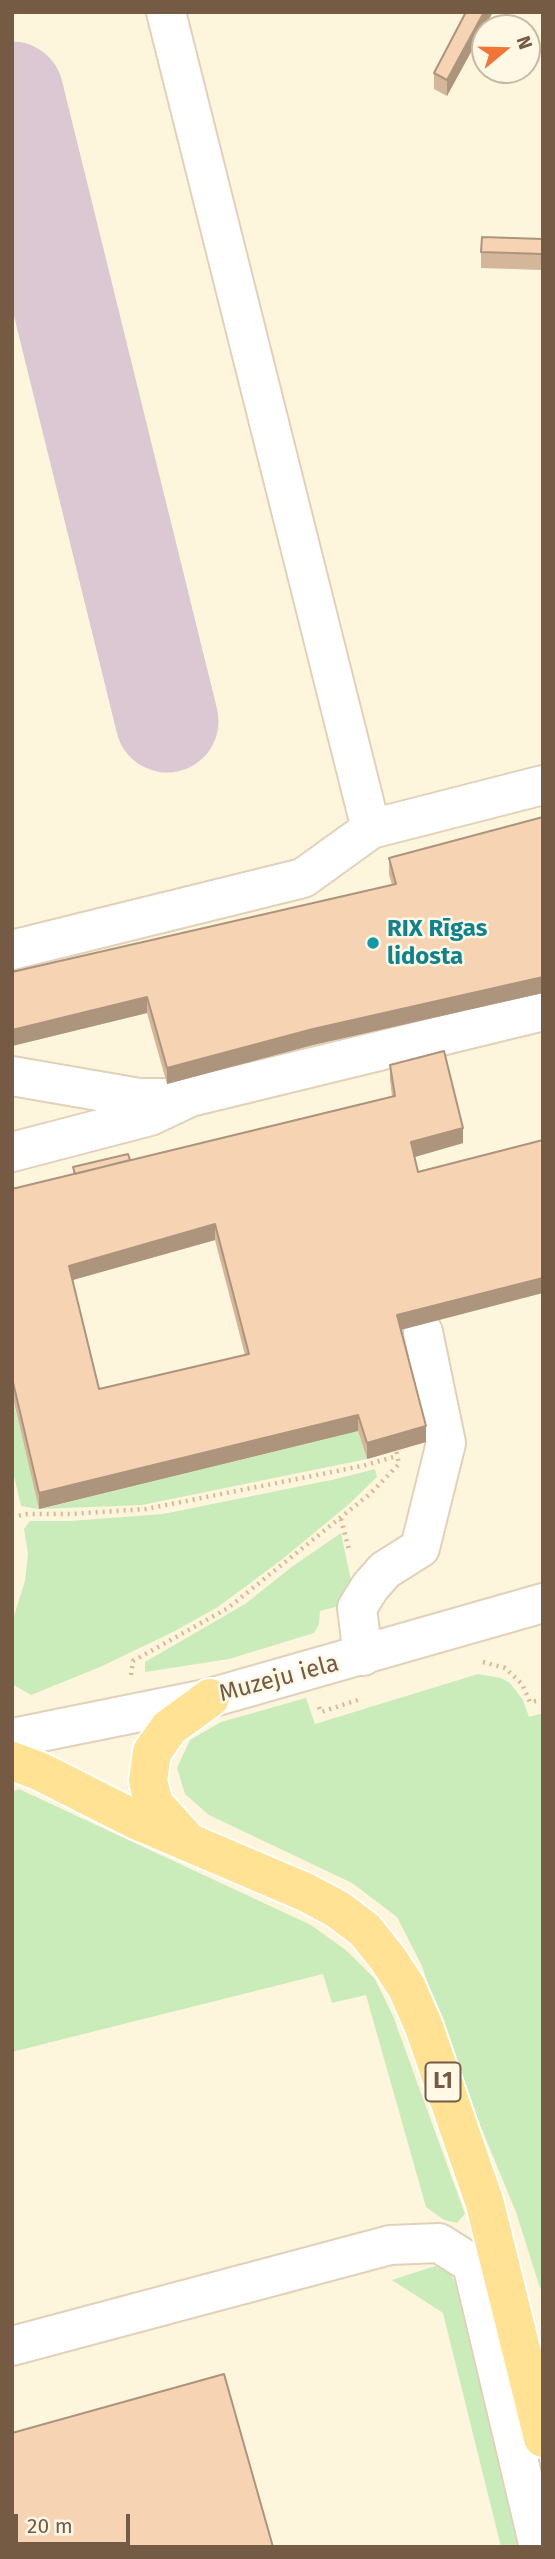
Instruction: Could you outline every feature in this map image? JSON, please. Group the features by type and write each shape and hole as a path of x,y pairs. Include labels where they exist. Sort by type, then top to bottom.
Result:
{"main road":[{"path":"188,1841 154,1804 148,1781 152,1752 169,1728 210,1698"},
{"path":"12,1761 39,1771 136,1820 188,1841"},
{"name":"L1","path":"188,1841 266,1874 337,1909 365,1930 407,1988 424,2027 485,2204 543,2438"}],"street":[{"path":"166,12 371,829"},
{"path":"12,950 303,878 371,829 543,785"},
{"path":"12,1152 150,1116 190,1097 543,1011"},
{"path":"12,1076 139,1098 190,1097"},
{"path":"363,1656 357,1608 385,1570 420,1548 446,1443 423,1332"},
{"name":"Muzeju iela","path":"12,1738 210,1698 543,1603"},
{"path":"12,2346 390,2245 439,2243 472,2264 539,2547"}],"path":[{"path":"128,1686 133,1661 228,1608 371,1493 399,1464 396,1450"},
{"path":"12,1517 27,1514 146,1509 362,1466 397,1456"}],"green space":[{"path":"12,1396 40,1509 21,1506 12,1467"},
{"path":"358,1431 367,1459 142,1505 40,1509"},
{"path":"375,1469 377,1477 348,1505 218,1607 100,1667 31,1695 12,1684 12,1622 25,1581 28,1554 24,1529 30,1521 70,1521 163,1514"},
{"path":"341,1533 352,1585 339,1606 320,1611 319,1624 314,1633 229,1659 145,1672 145,1662 245,1604"},
{"path":"478,1674 501,1678 510,1683 523,1700 529,1717 543,1713 543,2287 540,2288 516,2212 451,2055 422,1966 397,1917 352,1883 209,1815 185,1794 177,1768 190,1740 221,1722 306,1698 315,1724"},
{"path":"19,1789 311,1925 347,1951 375,1979 393,2016 465,2214 457,2223 444,2220 426,2207 366,1995 332,2003 323,1974 12,2052 12,1792"},
{"path":"435,2266 451,2274 464,2303 524,2547 501,2547 443,2313 392,2280"}],"building":[{"path":"466,12 484,12 471,14 471,36 447,80 434,73"},
{"path":"482,237 543,239 543,254 481,252"},
{"name":"RIX Rīgas lidosta","path":"543,817 543,977 313,1029 167,1068 147,997 12,1030 12,972 396,884 389,858"},
{"path":"444,1051 463,1128 411,1142 418,1172 543,1140 543,1278 397,1315 426,1426 367,1443 358,1415 39,1493 12,1378 12,1189 395,1096 390,1065","holes":["215,1224 249,1354 99,1389 69,1266"]},
{"path":"128,1154 130,1160 75,1174 73,1167"},
{"path":"224,2374 273,2547 12,2547 12,2433"}],"taxiway":[{"path":"12,93 167,721"}],"place":[{"name":"RIX Rīgas lidosta","path":"373,943"}]}
